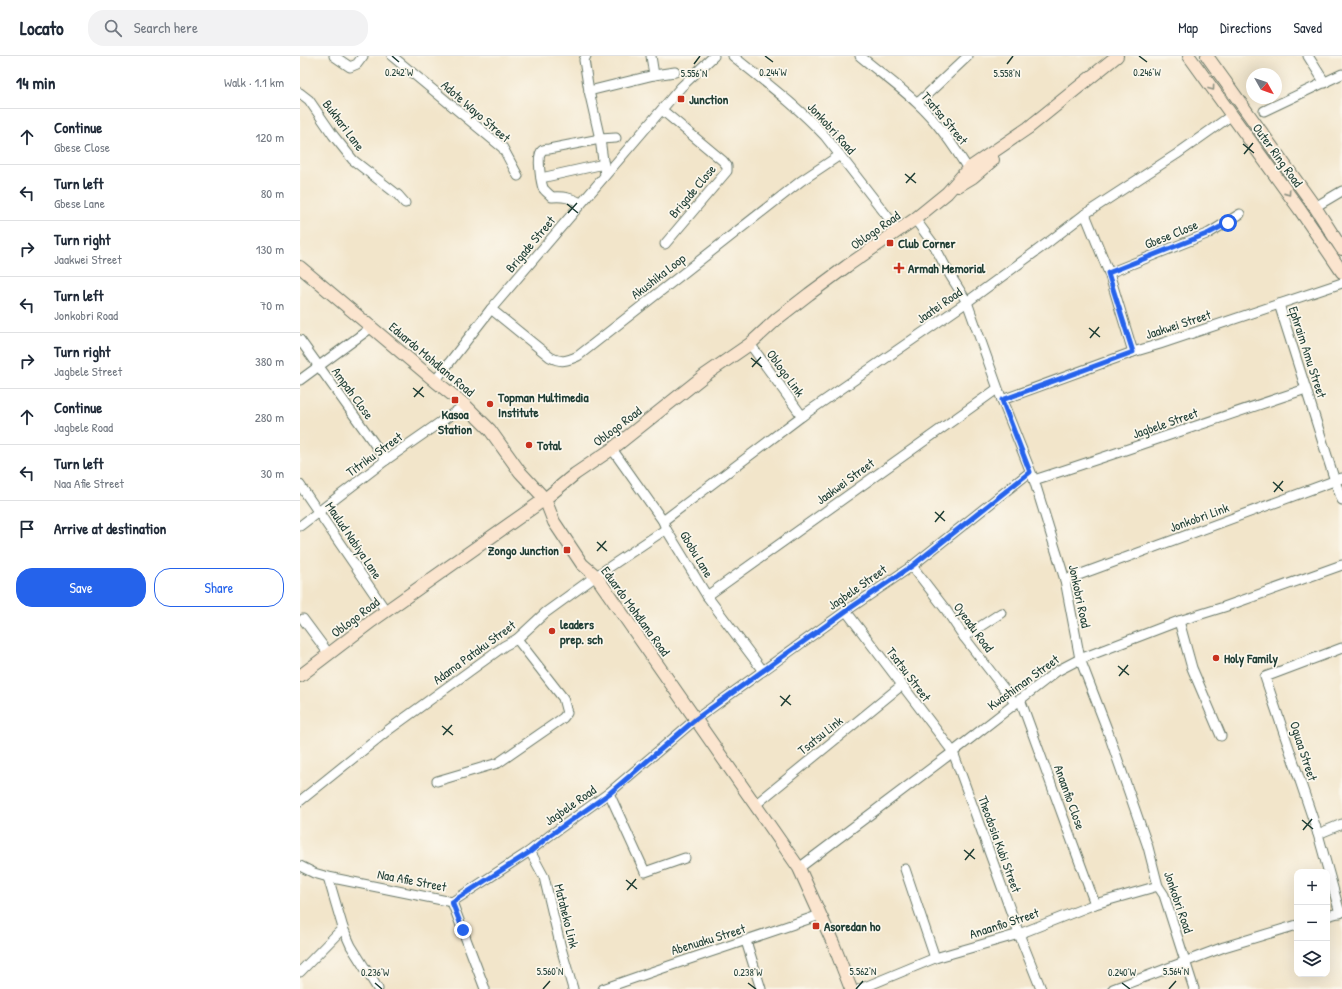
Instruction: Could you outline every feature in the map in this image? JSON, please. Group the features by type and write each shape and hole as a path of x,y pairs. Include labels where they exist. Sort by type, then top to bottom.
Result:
{"main road":[{"name":"Oblogo Road","path":"300,676 386,611 545,499 575,474 612,448 705,375 750,344 778,318 847,266 915,219 970,173 1117,56"},
{"name":"Oblogo Road","path":"970,173 1002,152 1126,56"},
{"name":"Outer Ring Road","path":"1189,56 1300,210 1342,272"},
{"name":"Outer Ring Road","path":"1208,56 1315,207 1342,249"},
{"name":"Eduardo Mohdlana Road","path":"300,267 465,405 490,430 520,472 545,499 554,522 582,564 596,576 799,868 833,943 851,989"}],"street":[{"path":"334,56 350,67 357,64 364,56"},
{"name":"Adote Wayo Street","path":"392,56 502,148 518,176"},
{"path":"586,56 584,60 589,91 600,139 606,175"},
{"path":"651,56 654,75"},
{"name":"Brigade Street","path":"435,381 491,309 581,203 681,87 714,56"},
{"name":"Jonkobri Road","path":"733,56 794,105 826,136 898,230"},
{"name":"Tsatsa Street","path":"860,56 918,104 938,127 959,155 970,173"},
{"path":"918,104 968,56"},
{"path":"1308,56 1325,83"},
{"path":"589,91 654,75 675,72"},
{"path":"1264,111 1342,74"},
{"name":"Bukhari Lane","path":"300,93 309,100 333,135 353,160 406,203"},
{"name":"Brigade Close","path":"662,110 728,166 727,171 665,244"},
{"name":"Jaatei Road","path":"665,525 802,416 967,302 1085,214 1177,154 1232,115"},
{"path":"581,203 562,196 552,197 543,188 539,161 540,153 542,150 600,139 616,138"},
{"name":"Akushika Loop","path":"491,309 550,357 557,361 564,362 570,360 578,356 801,181 840,155"},
{"path":"542,178 604,164"},
{"path":"1315,207 1342,191"},
{"path":"1085,214 1108,273 1133,352"},
{"name":"Gbese Close","path":"1108,273 1209,233 1240,214"},
{"name":"Jonkobri Road","path":"915,219 934,245 967,302 997,389 1032,476 1065,580 1080,659 1107,729 1146,839 1158,886 1164,894 1194,989"},
{"name":"Jaakwei Street","path":"1002,400 1133,352 1342,283"},
{"name":"Ephraim Amu Street","path":"1279,304 1306,389 1338,479 1342,500"},
{"path":"300,380 372,327"},
{"name":"Ampah Close","path":"300,340 386,460"},
{"name":"Oblogo Link","path":"750,344 802,416"},
{"name":"Jaakwei Street","path":"707,596 997,389"},
{"name":"Jagbele Street","path":"696,719 846,611 912,566 1032,476 1101,459 1196,425 1306,389"},
{"name":"Titriku Street","path":"300,526 386,460 465,405"},
{"name":"Gbobu Lane","path":"612,448 665,525 707,596 763,671"},
{"name":"Jonkobri Link","path":"1065,580 1338,479"},
{"name":"Maulud Nabiya Lane","path":"300,485 386,611"},
{"name":"Adama Pataku Street","path":"300,801 387,732 504,646 517,639 546,613 665,525"},
{"name":"Kwashiman Street","path":"799,868 953,752 1056,671 1080,659 1179,621 1224,607 1342,565"},
{"name":"Oyeadu Road","path":"912,566 946,610 964,637 1017,701"},
{"name":"Tsatsu Street","path":"846,611 953,752"},
{"path":"964,637 1001,613"},
{"path":"303,619 329,654"},
{"path":"1179,621 1192,668 1221,736"},
{"path":"437,780 498,763 564,718 567,713 563,698 517,639"},
{"name":"Oguaa Street","path":"1341,912 1318,834 1265,677 1342,648"},
{"name":"Tsatsu Link","path":"755,805 902,685"},
{"name":"Anaanfio Close","path":"1017,701 1095,904"},
{"name":"Jagbele Road","path":"452,902 530,852 549,836 610,793 696,719"},
{"name":"Theodosia Kubi Street","path":"953,752 1019,934 1041,989"},
{"path":"610,793 645,872 685,858"},
{"path":"1318,834 1342,824"},
{"name":"Mataheko Link","path":"530,852 544,877 561,948 573,989"},
{"name":"Naa Afie Street","path":"300,866 314,873 328,877 452,902 485,989"},
{"path":"905,869 935,958"},
{"path":"328,877 343,928 351,946 378,989"},
{"name":"Anaanfio Street","path":"860,989 935,958 1019,934 1095,904 1158,886"},
{"path":"1330,915 1341,912"},
{"name":"Abenuaku Street","path":"603,989 820,915"},
{"path":"1113,989 1224,947 1294,926"},
{"path":"300,972 343,928"},
{"path":"746,941 761,989"}],"place":[{"name":"Junction","path":"681,99"},
{"name":"Club Corner","path":"890,243"},
{"name":"Armah Memorial","path":"899,268"},
{"name":"Kasoa Station","path":"455,400"},
{"name":"Topman Multimedia Institute","path":"490,404"},
{"name":"Total","path":"529,445"},
{"name":"Zongo Junction","path":"567,550"},
{"name":"leaders prep. sch","path":"552,631"},
{"name":"Holy Family","path":"1216,658"},
{"name":"Asoredan ho","path":"816,926"}],"route":[{"path":"463,930 452,902 495,876 530,852 549,836 610,793 696,719 846,611 912,566 1030,472 1002,400 1133,352 1108,273 1209,233 1228,223"}]}
